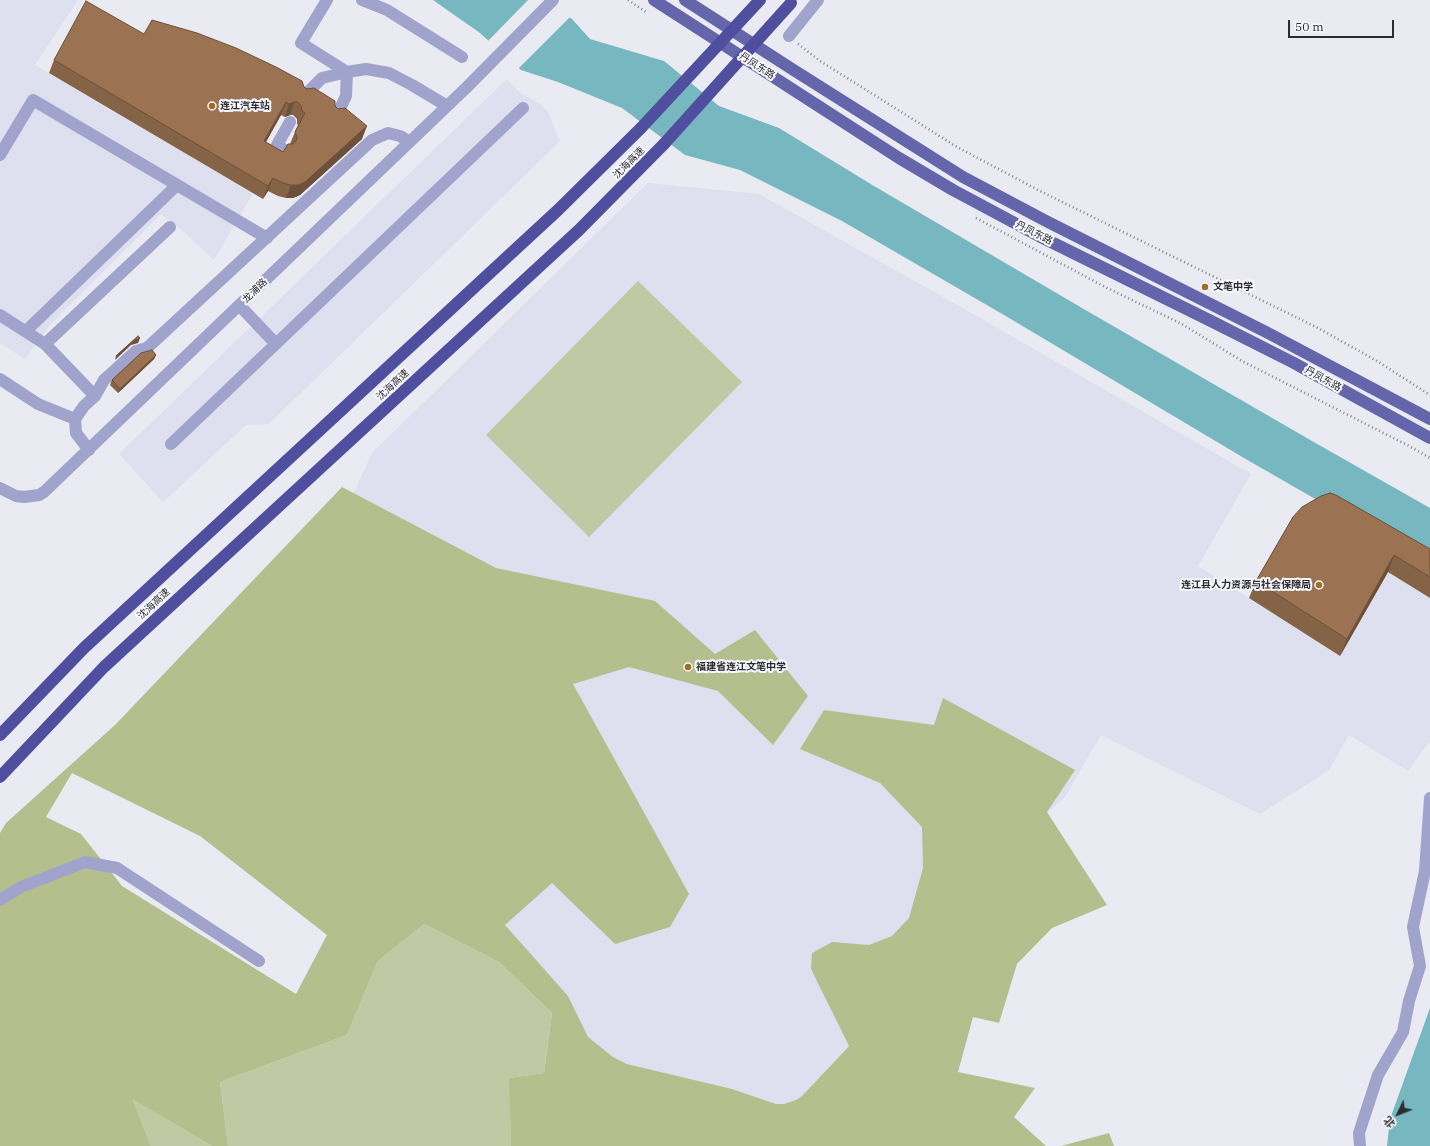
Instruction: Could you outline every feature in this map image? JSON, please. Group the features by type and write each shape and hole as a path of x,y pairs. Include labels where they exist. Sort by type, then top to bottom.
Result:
{"highway":[{"name":"沈海高速","path":"0,735 84,648 558,210 641,128 760,0"},
{"name":"沈海高速","path":"0,778 104,667 579,230 664,144 793,0"}],"main road":[{"name":"丹凤东路","path":"654,0 894,155 953,190 1039,236 1294,363 1430,438"},
{"name":"丹凤东路","path":"685,0 963,176 1060,228 1268,333 1430,419"}],"street":[{"path":"328,0 301,43 347,72"},
{"path":"362,0 387,10 462,56"},
{"name":"龙浦路","path":"0,488 16,496 24,497 39,495 44,492 410,142 553,0"},
{"path":"789,36 818,0"},
{"path":"305,95 322,78 366,69 389,73 447,106"},
{"path":"337,116 346,96 347,72"},
{"path":"0,155 33,100 267,238"},
{"path":"171,444 522,108"},
{"path":"285,150 277,145 290,122"},
{"path":"89,450 76,433 75,419 84,406 95,396 104,380 136,350 148,348 372,140 388,134 400,136 410,142"},
{"path":"26,331 177,185"},
{"path":"45,344 170,227"},
{"path":"240,306 276,344"},
{"path":"0,315 45,344 95,396"},
{"path":"0,379 38,404 75,419"},
{"path":"1360,1146 1359,1133 1378,1076 1402,1032 1409,1001 1420,966 1413,927 1425,871 1430,798"},
{"path":"0,900 21,887 85,862 117,868 259,961"}],"path":[{"path":"789,36 820,61 957,147 1042,192 1318,328 1377,361 1430,394"}],"shaded area":[{"path":"0,0 78,0 35,65 253,193 214,260 182,230 161,214 51,324 25,359 0,343"},
{"path":"507,79 520,93 542,105 548,112 560,141 269,424 246,425 163,502 119,454"},
{"name":"福建省连江文笔中学","path":"648,183 759,194 968,311 1251,474 1198,566 1340,656 1388,572 1430,598 1430,741 1408,771 1349,735 1329,770 1260,814 1101,735 1065,797 926,919 849,1045 797,1100 784,1104 776,1104 732,1089 627,1064 600,1048 492,940 297,620 372,453"}],"green space":[{"path":"638,281 742,382 589,537 486,435"},
{"path":"342,487 496,568 655,601 715,654 755,630 808,696 773,745 718,691 629,667 573,684 689,894 670,927 615,944 552,883 505,925 568,996 588,1037 613,1057 627,1064 732,1089 776,1104 784,1104 796,1100 802,1096 849,1046 811,969 812,953 832,942 869,945 892,936 909,918 923,868 922,827 880,783 800,749 824,710 934,725 943,698 1075,770 1047,812 1107,905 1052,928 1017,964 999,1023 973,1017 958,1072 1035,1088 1014,1117 1046,1146 511,1146 509,1078 544,1073 552,1013 499,962 424,924 378,961 347,1035 220,1082 228,1146 212,1146 133,1100 151,1146 0,1146 0,833 6,823 115,725","holes":["72,773 200,836 327,935 296,994 122,886 81,834 46,817"]},
{"path":"424,924 499,962 552,1013 544,1073 510,1078 511,1146 228,1146 220,1082 347,1035 378,961"},
{"path":"133,1100 212,1146 151,1146"},
{"path":"1109,1133 1114,1146 1061,1146"}],"water":[{"path":"433,0 542,0 572,19 590,39 664,61 719,106 779,128 874,186 1082,308 1430,508 1430,565 1244,458 1004,315 842,221 740,170 685,155 622,108 558,82 521,70 480,33"},
{"path":"1430,1008 1430,1146 1387,1146 1390,1119"}],"pier":[{"path":"528,0 546,0 571,16 517,70 487,42"}],"building":[{"name":"连江汽车站","path":"86,1 144,34 152,20 197,33 236,48 302,81 304,87 307,89 314,88 335,101 335,106 338,109 345,108 367,126 305,182 298,185 291,185 273,178 268,186 54,60","holes":["286,102 289,104 298,102 302,111 305,113 295,132 297,137 296,141 293,144 288,144 283,152 264,141"]},
{"path":"138,336 140,338 133,341 116,356"},
{"path":"152,350 156,355 120,389 112,380 141,353"},
{"name":"连江县人力资源与社会保障局","path":"1330,493 1430,549 1430,577 1394,555 1347,639 1256,581 1293,517 1302,507 1321,496"}],"place":[{"name":"连江汽车站","path":"212,106"},
{"name":"文笔中学","path":"1205,287"},
{"name":"连江县人力资源与社会保障局","path":"1319,585"},
{"name":"福建省连江文笔中学","path":"688,667"}]}
